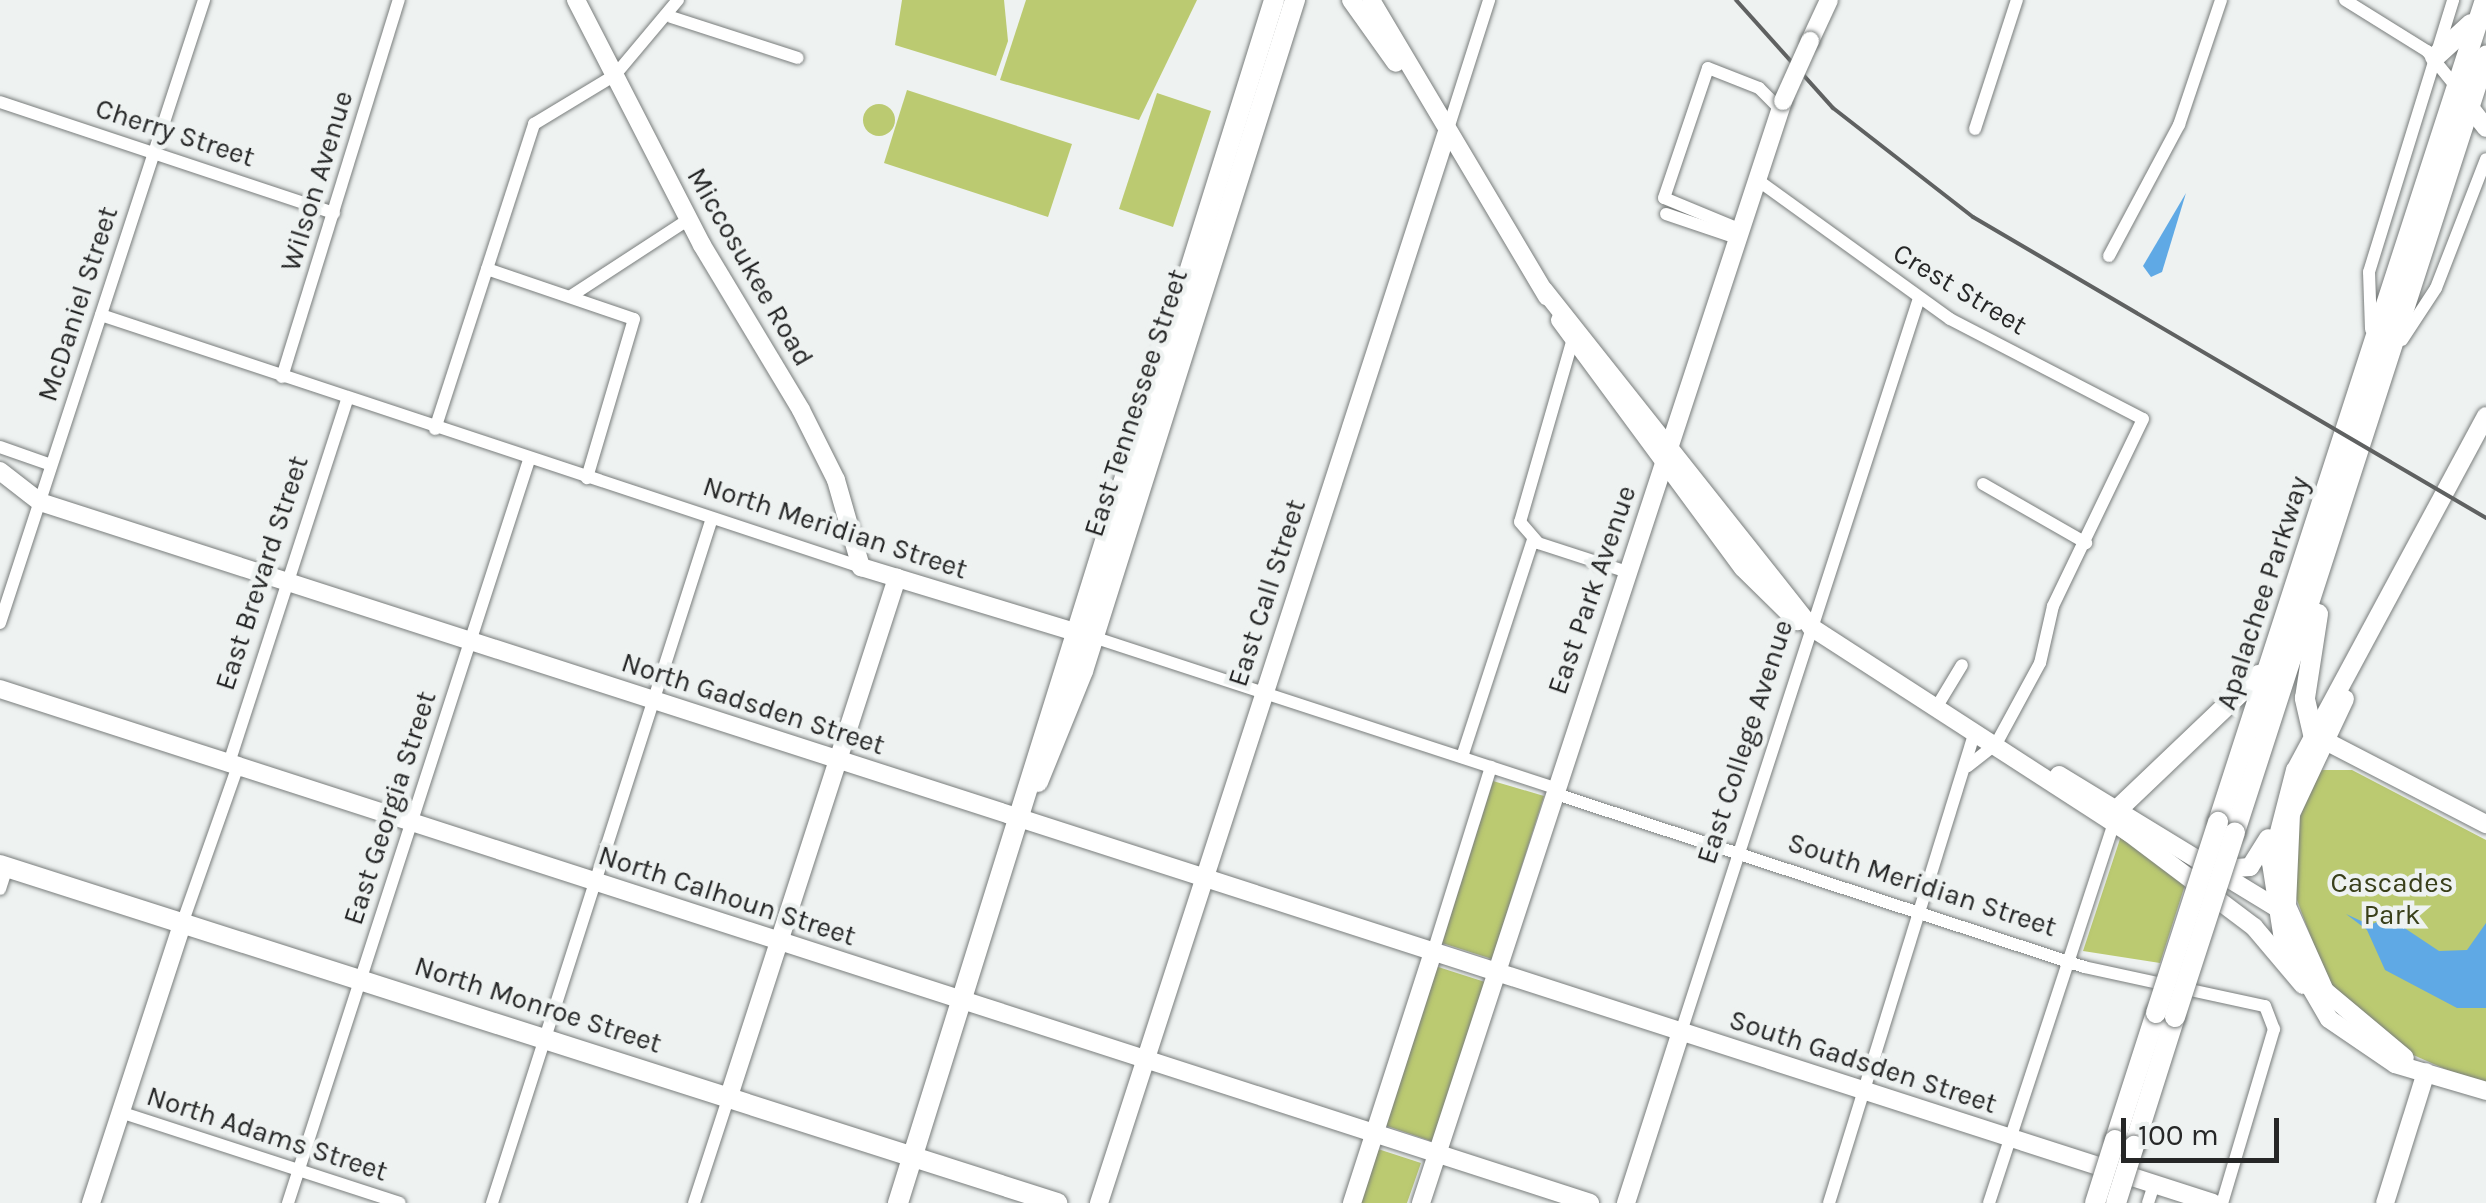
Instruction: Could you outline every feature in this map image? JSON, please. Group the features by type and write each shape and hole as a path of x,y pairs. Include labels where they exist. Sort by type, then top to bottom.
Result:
{"main road":[{"name":"East Tennessee Street","path":"898,1203 1016,818 1054,748 1083,634 1199,263 1274,0"},
{"name":"East Tennessee Street","path":"1199,263 1295,0"},
{"path":"2434,58 2462,38 2484,0"},
{"name":"Apalachee Parkway","path":"2095,1203 2124,1143 2227,827 2349,482 2362,409 2484,0"},
{"name":"Apalachee Parkway","path":"2227,827 2281,628 2486,56"},
{"path":"2319,737 2307,675 2349,482"},
{"path":"2115,816 2238,704 2281,628"},
{"name":"North Monroe Street","path":"2,864 1057,1203"},
{"name":"Apalachee Parkway","path":"2116,1203 2124,1143"}],"street":[{"name":"McDaniel Street","path":"0,623 204,0"},
{"name":"Wilson Avenue","path":"282,377 399,0"},
{"name":"Miccosukee Road","path":"576,0 689,219 836,480 861,566"},
{"path":"436,429 534,124 615,75 671,17 678,0"},
{"path":"1351,0 1447,132"},
{"path":"1370,0 1572,342 1666,456"},
{"name":"East Call Street","path":"1099,1203 1489,0"},
{"name":"East Park Avenue","path":"1421,1203 1781,105 1829,0"},
{"path":"1975,130 2018,0"},
{"path":"2109,256 2179,125 2221,0"},
{"path":"2344,0 2434,58 2486,128"},
{"path":"2362,409 2371,333 2369,272 2453,0"},
{"path":"671,17 798,58"},
{"path":"1738,234 1664,198 1708,68 1759,88 1781,105"},
{"name":"Cherry Street","path":"0,102 334,212"},
{"path":"2362,409 2436,288 2486,160"},
{"name":"Crest Street","path":"1756,180 1920,298 2136,412 2144,426 2086,543"},
{"path":"1666,214 1738,234"},
{"path":"571,296 689,219"},
{"path":"486,269 634,319 587,478"},
{"path":"1544,290 1761,589 1936,708 2282,911 2331,999 2426,1072"},
{"name":"East College Avenue","path":"1626,1203 1920,298"},
{"name":"North Meridian Street","path":"101,316 530,460 1462,757 1554,791"},
{"path":"1462,757 1532,540 1522,502 1572,342"},
{"name":"East Brevard Street","path":"90,1203 234,765 347,399"},
{"path":"2212,867 2252,866 2486,416"},
{"path":"0,447 52,465"},
{"name":"East Georgia Street","path":"288,1203 530,460"},
{"name":"North Gadsden Street","path":"0,471 40,502 1498,973"},
{"path":"1968,766 1996,744 2086,543 1983,484"},
{"path":"492,1203 712,518"},
{"path":"1532,540 1627,572"},
{"path":"694,1203 897,578"},
{"path":"1936,708 1962,666"},
{"name":"North Calhoun Street","path":"0,689 1590,1203"},
{"path":"1828,1203 1976,732"},
{"path":"2319,737 2486,824"},
{"path":"2202,886 2254,892 2272,880 2319,737"},
{"path":"1352,1203 1491,767"},
{"name":"South Meridian Street","path":"1554,791 2068,962 2204,986 2274,1016 2222,1203"},
{"path":"2278,814 2272,880 2302,986"},
{"path":"2115,816 2265,937 2302,986 2362,1046 2486,1091"},
{"path":"1989,1203 2115,816"},
{"path":"2282,911 2285,850"},
{"path":"0,889 2,864"},
{"name":"South Gadsden Street","path":"1498,973 2213,1203"},
{"path":"2385,1203 2426,1072"},
{"name":"North Adams Street","path":"120,1112 400,1203"},
{"path":"2148,1203 2154,1184"}],"green space":[{"path":"902,0 1004,0 1008,41 996,76 895,45"},
{"path":"1026,0 1197,0 1139,120 1000,80"},
{"path":"907,90 1072,144 1048,217 884,163"},
{"path":"1157,93 1211,111 1173,227 1119,209"},
{"path":"879,104 890,109 895,120 890,131 879,136 868,131 863,120 868,109"},
{"name":"Cascades Park","path":"2318,770 2352,770 2486,840 2486,1087 2411,1054 2328,983 2291,884 2295,830"},
{"path":"1493,781 1544,796 1492,959 1442,943"},
{"path":"2121,836 2185,885 2160,963 2083,951"},
{"path":"1432,965 1485,982 1434,1142 1384,1125"},
{"path":"1378,1149 1421,1163 1407,1203 1361,1203"}],"water":[{"path":"2186,193 2162,272 2151,277 2143,266"},
{"path":"2346,914 2370,925 2388,917 2439,951 2467,950 2486,923 2486,1008 2457,1008 2385,970 2367,930"}],"railway":[{"path":"1736,0 1833,108 1973,217 2486,518"}]}
